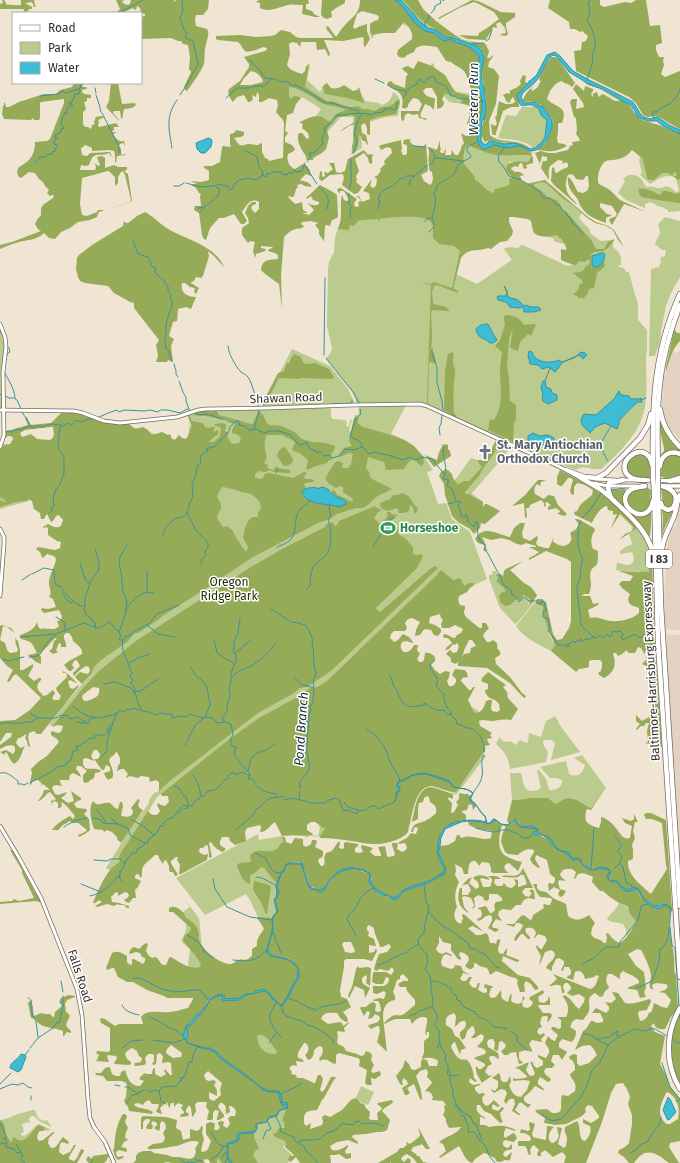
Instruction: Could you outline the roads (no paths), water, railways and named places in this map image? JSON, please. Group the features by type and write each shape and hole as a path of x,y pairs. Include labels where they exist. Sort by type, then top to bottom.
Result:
{"highway":[{"name":"Baltimore-Harrisburg Expressway","path":"680,294 670,319 663,344 657,371 654,400 662,628 680,906"},
{"name":"Baltimore-Harrisburg Expressway","path":"656,477 661,372 680,305"},
{"path":"659,393 661,416 664,424 669,435 680,448"},
{"path":"583,478 598,478 604,475 638,441 648,425 654,400"},
{"path":"658,438 660,469"},
{"path":"645,480 632,478 626,471 626,462 628,457 632,454 639,452 648,456 652,463 656,477"},
{"path":"656,477 660,469 661,460 666,455 673,453 680,454"},
{"path":"583,478 612,499 639,525 652,549 655,573"},
{"path":"670,483 680,478"},
{"path":"612,499 608,486 610,482 624,480"},
{"path":"645,486 633,488 628,493 626,502 630,510 638,514 647,512 652,505 657,490"},
{"path":"669,488 674,492 674,506 669,510 664,509 661,506 660,497 657,490 669,488"},
{"name":"Baltimore-Harrisburg Expressway","path":"657,490 655,573 658,642 680,978"},
{"path":"661,562 664,538 675,515 678,498 680,495"},
{"path":"660,497 662,628"},
{"path":"679,1010 670,1032 669,1052 672,1072 680,1089"}],"main road":[{"path":"0,324 6,340 2,410 4,436 0,447"},
{"name":"Shawan Road","path":"2,410 76,411 112,423 126,423 177,417 203,409 214,408 420,404 596,484 608,486 645,486 657,490 670,483 680,481"},
{"name":"Shawan Road","path":"560,467 567,472 583,478 602,480 645,480 670,483"},
{"path":"670,483 680,486"},
{"path":"0,529 4,537 4,546 0,596"},
{"name":"Falls Road","path":"0,826 21,860 41,898 76,986 82,1015 90,1118 94,1127 106,1144 114,1163"}],"water":[{"path":"395,0 401,0 418,20 428,28 436,30 444,37 454,38 477,46 482,51 484,58 481,74 486,109 484,119 482,121 481,141 484,145 486,145 489,141 504,144 515,143 531,149 535,148 542,142 545,137 547,120 541,115 539,109 532,105 522,106 519,103 517,95 536,76 547,55 555,52 573,71 633,102 641,115 650,119 656,117 659,118 680,130 680,134 663,126 657,121 648,121 640,118 630,105 569,72 556,56 553,55 548,60 538,78 521,97 524,103 535,102 543,107 552,120 552,128 547,140 541,147 531,151 519,146 508,148 494,145 486,149 482,149 477,138 482,107 477,76 479,56 466,45 457,43 451,39 444,41 434,33 425,31 414,22 404,8"},
{"path":"208,138 212,141 211,147 205,153 201,153 197,149 196,143"},
{"path":"604,253 605,255 603,263 597,267 592,266 592,256"},
{"path":"507,292 508,297 518,300 524,306 539,307 541,310 524,312 523,307 510,307 506,302 498,300 498,296 506,296"},
{"path":"488,324 497,340 493,343 490,343 479,336 476,329"},
{"path":"529,351 543,362 559,360 562,362 567,360 561,364 555,372 549,367 542,369 538,365 530,364 528,355"},
{"path":"581,352 587,355 583,359 579,355 576,356"},
{"path":"543,381 545,381 546,387 551,389 552,393 557,395 557,400 548,404 543,401 541,387"},
{"path":"619,391 621,395 629,396 631,399 641,398 642,402 638,402 622,417 619,421 617,429 605,423 595,427 590,433 582,425 581,419 584,414 596,415 614,399"},
{"path":"533,433 539,436 548,435 554,438 554,443 548,445 533,443 528,446 525,445 524,443 528,441 528,436"},
{"path":"322,487 344,500 346,504 339,507 312,502 304,496 302,491 310,488 319,489"},
{"path":"421,773 427,774 443,778 450,781 453,786 457,788 453,787 449,782 426,774 413,775 399,782 398,784 400,791 397,793 396,799 396,792 399,791 398,787 396,786 398,782 415,774"},
{"path":"473,794 471,797 471,800 475,804 470,801 470,796"},
{"path":"486,819 487,823 490,823 493,819 495,819 501,824 507,825 500,824 496,820 489,824 468,821 461,822 445,829 441,838 439,853 446,870 445,873 428,883 404,891 396,900 375,891 369,881 370,874 362,870 349,869 337,874 331,879 325,890 320,892 314,889 312,890 309,887 301,864 288,864 285,867 284,872 281,874 285,866 288,863 302,863 309,885 312,888 319,890 324,888 332,877 342,870 347,868 359,868 371,874 372,884 377,890 395,898 404,890 431,880 445,870 438,856 438,843 445,827 455,822 474,820 485,822"},
{"path":"515,819 522,827 532,826 538,829 538,833 550,838 558,849 568,852 573,859 579,858 583,864 579,859 573,861 568,855 558,850 546,837 535,835 533,833 537,831 537,829 521,827 514,820 509,824"},
{"path":"601,867 609,869 611,872 608,877 610,881 607,877 610,872 609,870 593,870"},
{"path":"281,874 277,886 279,892 277,898 275,900 278,912 273,918 273,932 269,944 272,932 272,918 277,912 274,899 276,898 277,892 276,887"},
{"path":"610,881 618,882 628,890 633,887 637,888 642,897 654,906 666,904 672,910 666,905 658,909 654,908 642,898 636,888 631,891 625,891 617,882"},
{"path":"269,944 269,952 272,955 290,960 295,963 297,967 289,960 268,955 268,945"},
{"path":"298,969 299,978 283,1005 281,1006 264,991 252,994 256,991 264,989 281,1005 297,978"},
{"path":"219,994 223,995 210,1000"},
{"path":"245,994 251,994 239,1000 222,1001 223,995 225,996 225,999 239,998"},
{"path":"210,1001 205,1009 191,1025 187,1027 188,1035 186,1041 205,1048 210,1048 261,1087 269,1091 279,1091 282,1103 287,1103 288,1108 279,1111 277,1116 269,1118 266,1122 269,1117 277,1115 279,1110 286,1107 285,1104 283,1106 281,1103 278,1092 272,1092 262,1089 221,1059 216,1053 187,1043 183,1036 186,1026"},
{"path":"21,1054 25,1055 26,1057 21,1070 18,1072 10,1068 10,1066"},
{"path":"668,1097 676,1112 669,1120 667,1119 663,1110"},
{"path":"259,1123 257,1124 257,1129 254,1133 241,1134 237,1142 228,1144 228,1156 232,1163 230,1163 227,1158 227,1143 237,1140 237,1135 239,1133 255,1131 256,1124"}],"waterway":[{"path":"121,12 143,0"},
{"path":"180,95 198,64 193,41 185,37 187,34 180,19 183,10 182,0"},
{"path":"431,13 435,6 441,3 440,0"},
{"path":"587,80 593,61 592,55 595,44 593,31 587,21 590,11 588,4 590,0"},
{"path":"425,27 425,22 428,20 429,15"},
{"path":"486,41 489,39 492,30"},
{"path":"471,44 484,43"},
{"path":"249,60 258,68 265,78 275,79 280,82 286,81 293,86 296,85 326,103 333,103 358,110 359,113"},
{"name":"Western Run","path":"403,98 408,89 416,85 419,79 425,83 427,79 432,76 435,78 436,82 447,88 451,96 478,103 481,100 483,102"},
{"path":"226,98 237,88 264,86 272,79"},
{"path":"375,79 384,83"},
{"path":"35,163 40,157 46,157 48,154 52,154 52,152 55,151 57,145 54,144 54,141 58,138 55,138 55,135 60,133 62,128 64,129 61,124 64,113 67,113 69,106 73,106 69,103 72,102 75,94 79,94 79,89 81,87 80,85 83,84"},
{"path":"388,85 394,89 406,91"},
{"path":"95,88 96,93"},
{"path":"40,96 58,94 63,91 66,93 78,89"},
{"path":"654,119 652,112 657,112 673,101 680,89"},
{"path":"96,95 100,107"},
{"path":"172,148 169,118 173,106 177,100"},
{"path":"307,160 311,157 309,153 314,153 323,143 322,139 325,132 325,127 332,123 338,115 360,113 372,115 374,113 383,112 385,108 387,110 390,108 394,110 396,109 396,104 399,101"},
{"path":"100,108 101,112"},
{"path":"102,113 118,144 120,153"},
{"path":"353,153 357,143 355,128 361,115"},
{"path":"429,232 434,227 432,219 435,203 434,193 437,189 436,187 453,175 458,165 471,157 467,151 467,147 477,142"},
{"path":"414,146 425,147"},
{"path":"504,147 498,156 499,162 509,176 521,180 539,191 544,198 550,198 567,213 567,216 570,217 573,224 578,227 583,234"},
{"path":"428,148 433,152 435,158"},
{"path":"244,149 257,157 259,167 263,172 262,176"},
{"path":"429,165 433,163 434,159 437,158 464,161"},
{"path":"349,189 351,183 351,159"},
{"path":"186,183 202,187 221,184 228,186 230,190 239,180 248,178 256,180 263,175 266,177 267,173 270,174 273,172 281,172 282,174 287,175 289,172 292,174 294,170 296,172 302,171 305,163"},
{"path":"304,164 317,184"},
{"path":"409,185 410,180 425,166 427,166"},
{"path":"378,209 380,194 385,189 393,186 400,179 406,176 415,176"},
{"path":"174,186 179,186 184,183"},
{"path":"198,208 206,206 218,196 220,189 216,187"},
{"path":"319,187 328,197 327,209"},
{"path":"349,194 351,217"},
{"path":"200,212 204,208"},
{"path":"424,222 431,218"},
{"path":"133,241 138,254 148,257 151,266 156,268 155,272 164,280 171,295 170,299 172,305 166,322 165,339"},
{"path":"324,355 325,278"},
{"path":"165,341 165,348 169,351 172,361"},
{"path":"228,346 237,367 249,379 259,407"},
{"path":"6,360 7,354 10,352 9,348 7,347"},
{"path":"432,349 437,367 437,383 442,401 443,412"},
{"path":"326,358 352,390 358,402 360,402"},
{"path":"174,364 178,377"},
{"path":"545,381 550,368"},
{"path":"4,371 13,388 15,399 17,400 21,409"},
{"path":"179,381 186,397 189,409"},
{"path":"5,396 14,398"},
{"path":"641,400 646,398"},
{"path":"332,404 352,403 352,400"},
{"path":"5,432 12,432 29,426 34,428 35,426 44,427 50,424 64,426 68,423 72,425 76,420 81,422 88,419 95,419 117,410 119,412 124,410 150,410 158,412 160,410 168,410 180,413 187,409 191,411"},
{"path":"360,409 361,414 355,420 350,437 360,442 362,447"},
{"path":"254,429 259,410"},
{"path":"22,412 31,426"},
{"path":"193,413 206,414 226,419 234,423 239,421 239,425 245,426 249,430 255,429 265,433 270,431 279,431 291,435 297,443 302,445 306,442 310,449 316,451 317,453 320,451 324,456 329,455 332,458 339,456 345,449 354,450 362,447 369,454 374,452 403,460 410,457 416,460 422,457 432,459 445,475 443,479 449,480 447,485 452,489 456,501 461,502 458,505 461,511 461,516 464,517 467,515 468,522 473,526 475,526 475,522 478,523 480,541 485,545 484,550 487,552 501,577 503,584 511,590 512,595 515,596 519,602 524,597 529,601 537,601 539,604 541,601 544,602 546,610 543,612 543,617 549,619 550,628 548,631 558,645 568,647 569,646 567,644 573,641 575,643 577,640 579,642 581,639 583,641 586,639 588,640 593,637 597,638 600,635 603,638 607,634 611,636 613,631 620,631 623,634 621,637 622,639 635,634 638,637 641,637 648,632 653,633"},
{"path":"440,435 439,428 442,415"},
{"path":"229,430 234,423"},
{"path":"50,513 52,511 51,508 54,506 53,498 56,489 59,486 64,474 64,458 58,448 61,426"},
{"path":"608,461 603,450 602,443 611,426"},
{"path":"163,535 166,527 170,523 176,518 182,517 187,513 189,504 193,497 192,483 198,465 201,461 200,457 208,451 206,449 214,447 218,444 229,431"},
{"path":"442,445 444,447 443,454 446,467 445,474"},
{"path":"276,473 278,469"},
{"path":"611,490 625,488"},
{"path":"582,518 590,510 601,493"},
{"path":"277,547 287,543 291,539 294,533 298,512 309,501 311,501"},
{"path":"448,504 455,502"},
{"path":"306,590 310,586 313,567 329,551 331,542 331,532 328,520 331,515 329,509 330,505"},
{"path":"188,513 196,530 206,540 208,545 205,552 206,555 202,559 201,564"},
{"path":"373,546 384,530 385,522 393,518"},
{"path":"581,521 578,527 578,547 583,560 580,580 577,585 580,621 583,627 593,637"},
{"path":"127,545 120,557 119,564 123,592 127,600 125,616 119,632 121,636 119,639 123,641 124,652 132,673 130,677 133,680 131,683 135,689 134,691 139,706 142,710"},
{"path":"95,549 99,567 91,581 85,598 84,609 86,615 94,621 96,627"},
{"path":"80,563 85,579 89,584"},
{"path":"32,574 44,568 54,570 55,584 60,586 73,601 84,607"},
{"path":"147,571 147,592"},
{"path":"22,580 31,574"},
{"path":"62,592 68,601 71,603 73,602"},
{"path":"126,610 131,602 141,594 154,593"},
{"path":"122,640 150,623 157,614 179,605"},
{"name":"Pond Branch","path":"271,609 291,622 306,626 312,637 314,666 316,673 313,681 313,703 307,708 306,718 308,723"},
{"path":"56,617 65,623 65,631"},
{"path":"225,722 222,719 227,711 230,695 229,688 231,673 236,661 236,656 233,651 234,641 238,633 240,618"},
{"path":"20,637 56,634 84,623 92,627 94,625 95,628 98,628 110,622 116,630 119,631"},
{"path":"147,625 158,634 175,637"},
{"path":"29,657 39,655 48,642 55,636"},
{"path":"214,640 217,653 234,663"},
{"path":"235,653 251,640"},
{"path":"232,677 258,661 268,653 276,643"},
{"path":"129,663 150,654"},
{"path":"2,659 9,661 24,657"},
{"path":"430,664 431,669 438,680 436,686 444,694 444,700 447,708 451,711 451,715 456,720 457,724 462,725 465,728 473,729 477,732 482,739 484,752"},
{"path":"191,668 196,676 203,681 207,687 210,705 205,717"},
{"path":"389,674 394,687 404,704 409,707 426,705"},
{"path":"294,677 301,684 314,688"},
{"path":"135,692 142,690 158,679"},
{"path":"104,684 115,682 131,688 136,695"},
{"path":"423,704 425,703 435,709 445,711 447,715 451,714"},
{"path":"73,706 88,716 101,718 110,715 113,716 114,714 118,713 119,710 124,712 132,708 156,715 160,713 172,714 172,718 180,716 186,717 190,714 203,718"},
{"name":"Pond Branch","path":"300,788 301,786 299,784 309,769 307,732 309,729 308,722 310,720 308,718 311,709 310,707"},
{"path":"30,713 38,718 58,717"},
{"path":"107,732 116,716 116,713"},
{"path":"59,716 68,716 70,719 78,717 86,722"},
{"path":"60,718 64,717"},
{"path":"185,745 196,724 206,717 213,718 219,723 225,722 231,724 233,735 231,738 231,746 236,747 234,754 250,774 248,779 253,779 256,786 265,791 276,794 276,797"},
{"path":"0,724 32,722 38,718"},
{"path":"76,722 89,723 89,719 95,718"},
{"path":"99,759 107,751 107,741 113,723"},
{"path":"30,783 50,773 59,766 65,766 67,762 70,761 72,752 78,749 76,746 80,746 88,739 95,738 94,736 105,735 111,728"},
{"path":"367,729 377,737 386,750 400,781"},
{"path":"248,771 253,756 275,744"},
{"path":"473,793 480,783 484,755"},
{"path":"0,773 10,775 18,781 18,784 24,785 28,783"},
{"path":"201,795 203,797 208,791 218,788 224,780 228,779 228,776 231,773 235,773 236,775 244,773 249,776"},
{"path":"179,814 182,810 188,808 189,805 192,806 195,801 200,798 200,789 193,775"},
{"path":"174,786 179,788 186,797 188,804"},
{"name":"Pond Branch","path":"299,799 300,791"},
{"path":"236,830 252,816 256,809 267,800 274,797 277,798 282,796 285,800 291,798 311,803 324,803 336,798 339,799 343,811 348,810 357,814 358,811 366,810 371,806 375,806 378,809 394,802"},
{"path":"344,802 348,807 358,810"},
{"path":"90,896 102,891 113,883 118,876 120,876 120,871 132,853 136,853 137,849 145,843 148,843 148,840 157,833 160,826 163,826 163,823 173,817 184,805 189,805"},
{"path":"96,809 103,817 105,822"},
{"path":"64,827 75,821 87,818"},
{"path":"93,818 101,820 103,823 118,824"},
{"path":"111,818 118,824 128,828 130,835 145,843"},
{"path":"132,820 143,826 154,835"},
{"path":"476,828 493,832 508,830 520,835 522,838 528,838 534,833"},
{"path":"591,869 594,828"},
{"path":"615,836 622,846 617,851 622,856 619,864 615,868"},
{"path":"255,853 265,858 272,870 277,873 282,872"},
{"path":"94,860 107,861 111,859 120,859 124,863 126,861"},
{"path":"620,864 623,867 626,882 633,887"},
{"path":"440,876 444,875 445,872"},
{"path":"119,876 121,881"},
{"path":"256,877 262,878 277,886"},
{"path":"213,879 215,889 227,907 250,917 272,920"},
{"path":"81,884 101,892"},
{"path":"424,884 426,902 429,906 424,924 425,930 418,939 418,942 427,955 428,961 425,970 430,975 433,1003 432,1007 438,1018 434,1024 440,1032 439,1041 446,1055 445,1060 448,1066 447,1072 450,1076 456,1106 462,1116 464,1116 468,1126 468,1132 474,1132 476,1134 479,1140 485,1145 490,1157 495,1163"},
{"path":"356,935 347,918 363,895 373,888"},
{"path":"582,964 594,958 606,947 619,947 620,942 638,920 641,907 648,904"},
{"path":"636,988 652,981 659,962 660,949 664,946 668,937 671,909"},
{"path":"428,911 444,927 467,942 470,948 476,949 480,953 484,953 496,967 500,968"},
{"path":"670,927 672,945 675,948 679,1006"},
{"path":"272,932 281,953"},
{"path":"187,935 196,940 203,948 204,952 214,958"},
{"path":"378,965 406,953 418,944"},
{"path":"233,960 253,960 267,951"},
{"path":"133,978 141,978 159,988 174,992 199,990 206,998 210,999"},
{"path":"61,981 63,992"},
{"path":"432,981 440,982 451,988 452,992 456,995 457,1000 460,1001 464,1007 475,1012 479,1017 496,1027 507,1029"},
{"path":"30,1048 38,1038 53,1028 57,1022 59,1023 63,1006 63,996"},
{"path":"287,998 316,1010 346,1001"},
{"path":"30,999 32,1002 30,1004 32,1005 32,1015 36,1021 38,1037"},
{"path":"276,1003 270,1014 270,1021 274,1029 282,1038"},
{"path":"122,1005 127,1011 139,1015"},
{"path":"281,1005 286,1016 302,1021 307,1025 323,1032 331,1038 334,1043"},
{"path":"410,1016 431,1007"},
{"path":"680,1013 680,1018"},
{"path":"149,1017 176,1030 182,1035 184,1034"},
{"path":"542,1115 552,1121 561,1119 581,1097 592,1070 599,1064 609,1044 619,1037 634,1029 645,1031 653,1028 667,1036"},
{"path":"511,1031 517,1036 517,1041 528,1051"},
{"path":"597,1039 609,1037 617,1031 616,1035 619,1036"},
{"path":"269,1043 276,1033"},
{"path":"583,1034 590,1035 608,1045"},
{"path":"153,1040 173,1043 185,1039"},
{"path":"672,1039 680,1043"},
{"path":"122,1048 131,1041 143,1040"},
{"path":"437,1048 438,1045 440,1045"},
{"path":"148,1091 159,1091 162,1087 176,1086 181,1080 180,1078 185,1075 189,1062 192,1062 193,1055 197,1047"},
{"path":"25,1055 29,1050"},
{"path":"531,1062 533,1067"},
{"path":"662,1063 670,1087 680,1099"},
{"path":"449,1071 453,1076 459,1075"},
{"path":"3,1081 11,1073"},
{"path":"181,1081 185,1075"},
{"path":"0,1084 3,1081"},
{"path":"0,1089 12,1084 18,1085 23,1083 32,1088"},
{"path":"280,1095 302,1083"},
{"path":"115,1085 120,1086"},
{"path":"125,1087 128,1087 137,1093 145,1090"},
{"path":"159,1091 161,1101 166,1104"},
{"path":"126,1104 132,1095 140,1092"},
{"path":"676,1101 680,1100"},
{"path":"456,1104 464,1113 471,1117 473,1123 476,1124 482,1140"},
{"path":"276,1117 280,1125 281,1132 294,1137 295,1141 305,1147 305,1150 318,1163"},
{"path":"630,1153 648,1141 659,1125 661,1117"},
{"path":"263,1139 266,1131 271,1129 267,1120"},
{"path":"298,1142 320,1139 327,1133 337,1129 343,1123 353,1125 355,1122 359,1121 362,1124 375,1123 383,1126"},
{"path":"1,1124 6,1136 5,1139"},
{"path":"211,1132 219,1144 227,1146"},
{"path":"3,1138 7,1142 6,1147 14,1149 17,1153 21,1152"},
{"path":"0,1144 6,1144"},
{"path":"16,1144 23,1157 21,1160 25,1163"},
{"path":"210,1160 218,1155 224,1146"},
{"path":"222,1158 228,1151"},
{"path":"91,1163 93,1159"},
{"path":"180,1159 185,1163 203,1161"},
{"path":"195,1159 199,1161"},
{"path":"225,1163 227,1159"}],"place":[{"name":"St. Mary Antiochian Orthodox Church","path":"485,452"},
{"name":"Horseshoe","path":"388,528"}],"park label":[{"name":"Oregon Ridge Park","path":"229,589"}]}
